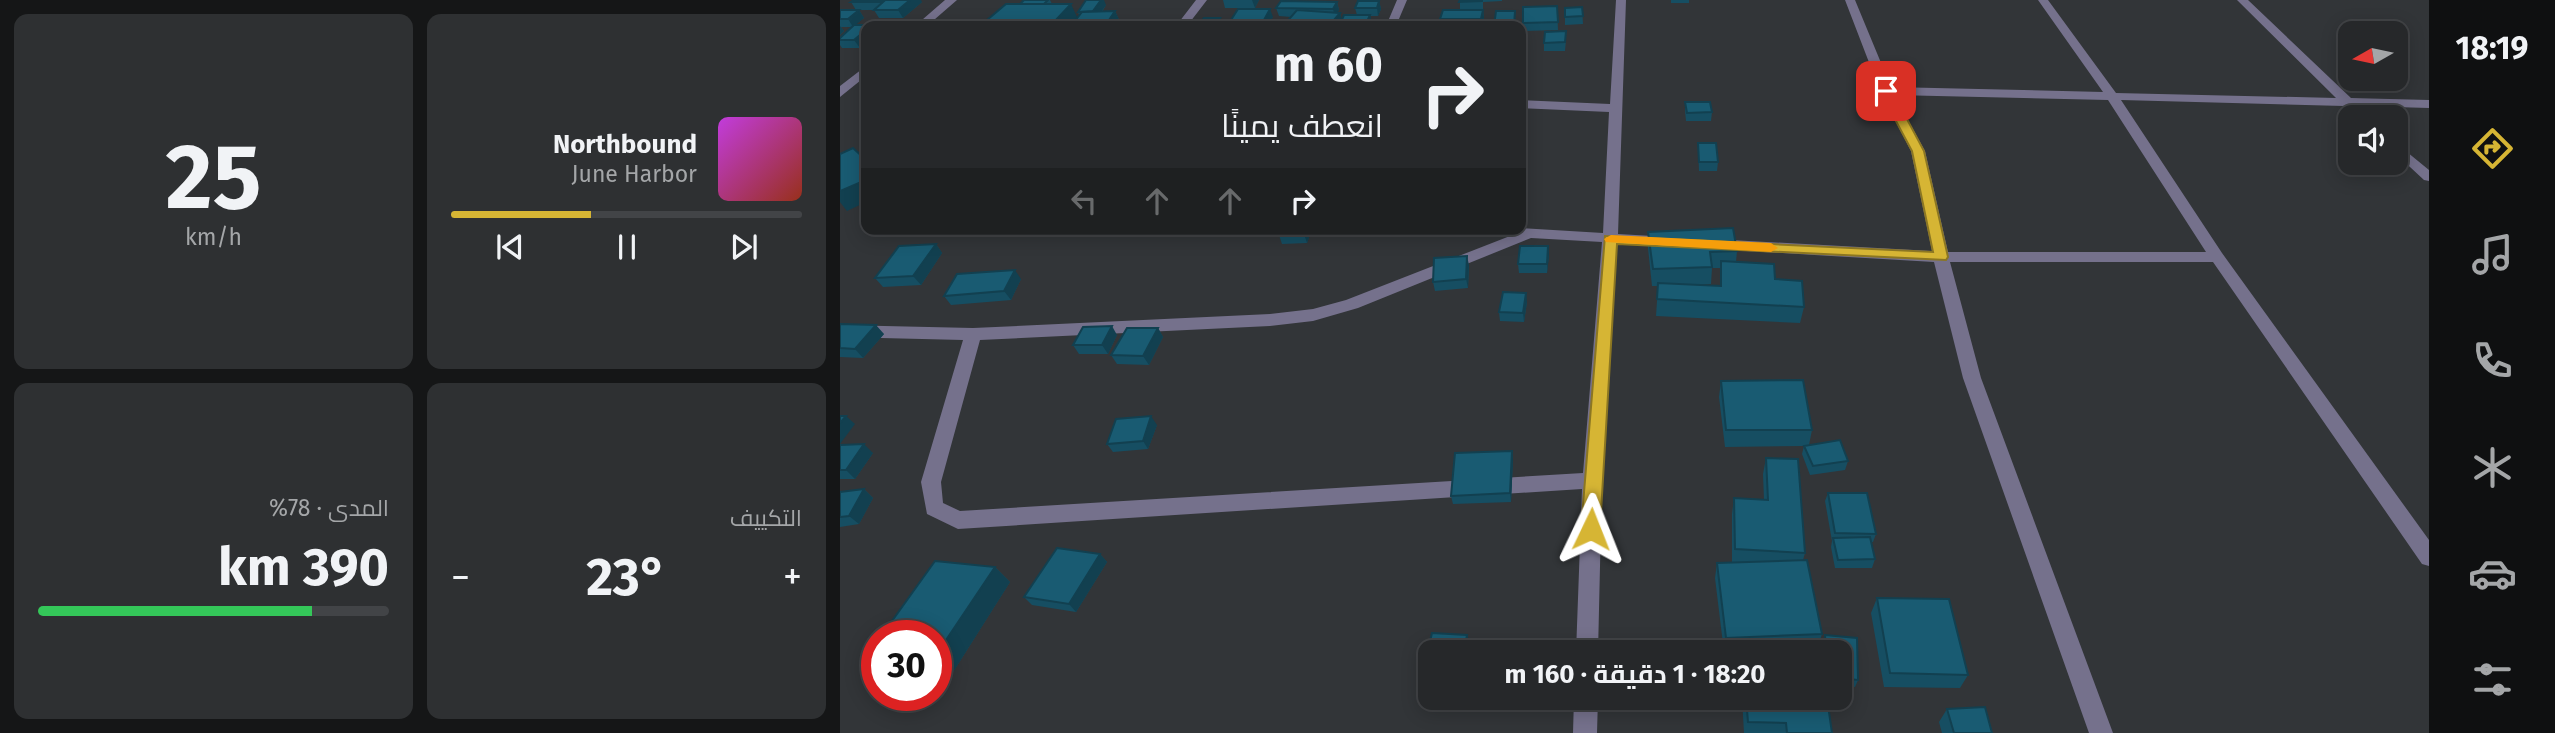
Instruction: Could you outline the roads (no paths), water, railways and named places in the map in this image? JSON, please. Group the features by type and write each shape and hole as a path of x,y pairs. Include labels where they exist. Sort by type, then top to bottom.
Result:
{"street":[{"path":"926,21 952,0"},
{"path":"1185,21 1202,0"},
{"path":"1393,21 1402,0"},
{"path":"1587,640 1592,480 1610,239 1621,0"},
{"path":"1850,0 1886,91 1918,151 1941,257 1972,378 2101,733"},
{"path":"2043,0 2112,96 2217,257 2429,557"},
{"path":"2242,0 2350,105"},
{"path":"843,90 861,74"},
{"path":"843,90 861,88"},
{"path":"1886,91 2429,104"},
{"path":"1526,104 1615,108"},
{"path":"2408,158 2429,177"},
{"path":"1526,233 1941,257 2217,257"},
{"path":"840,331 973,334 1270,320 1313,315 1352,304 1532,233"},
{"path":"973,334 931,482 934,508 958,520 1592,480"},
{"path":"1585,733 1586,710"}]}
